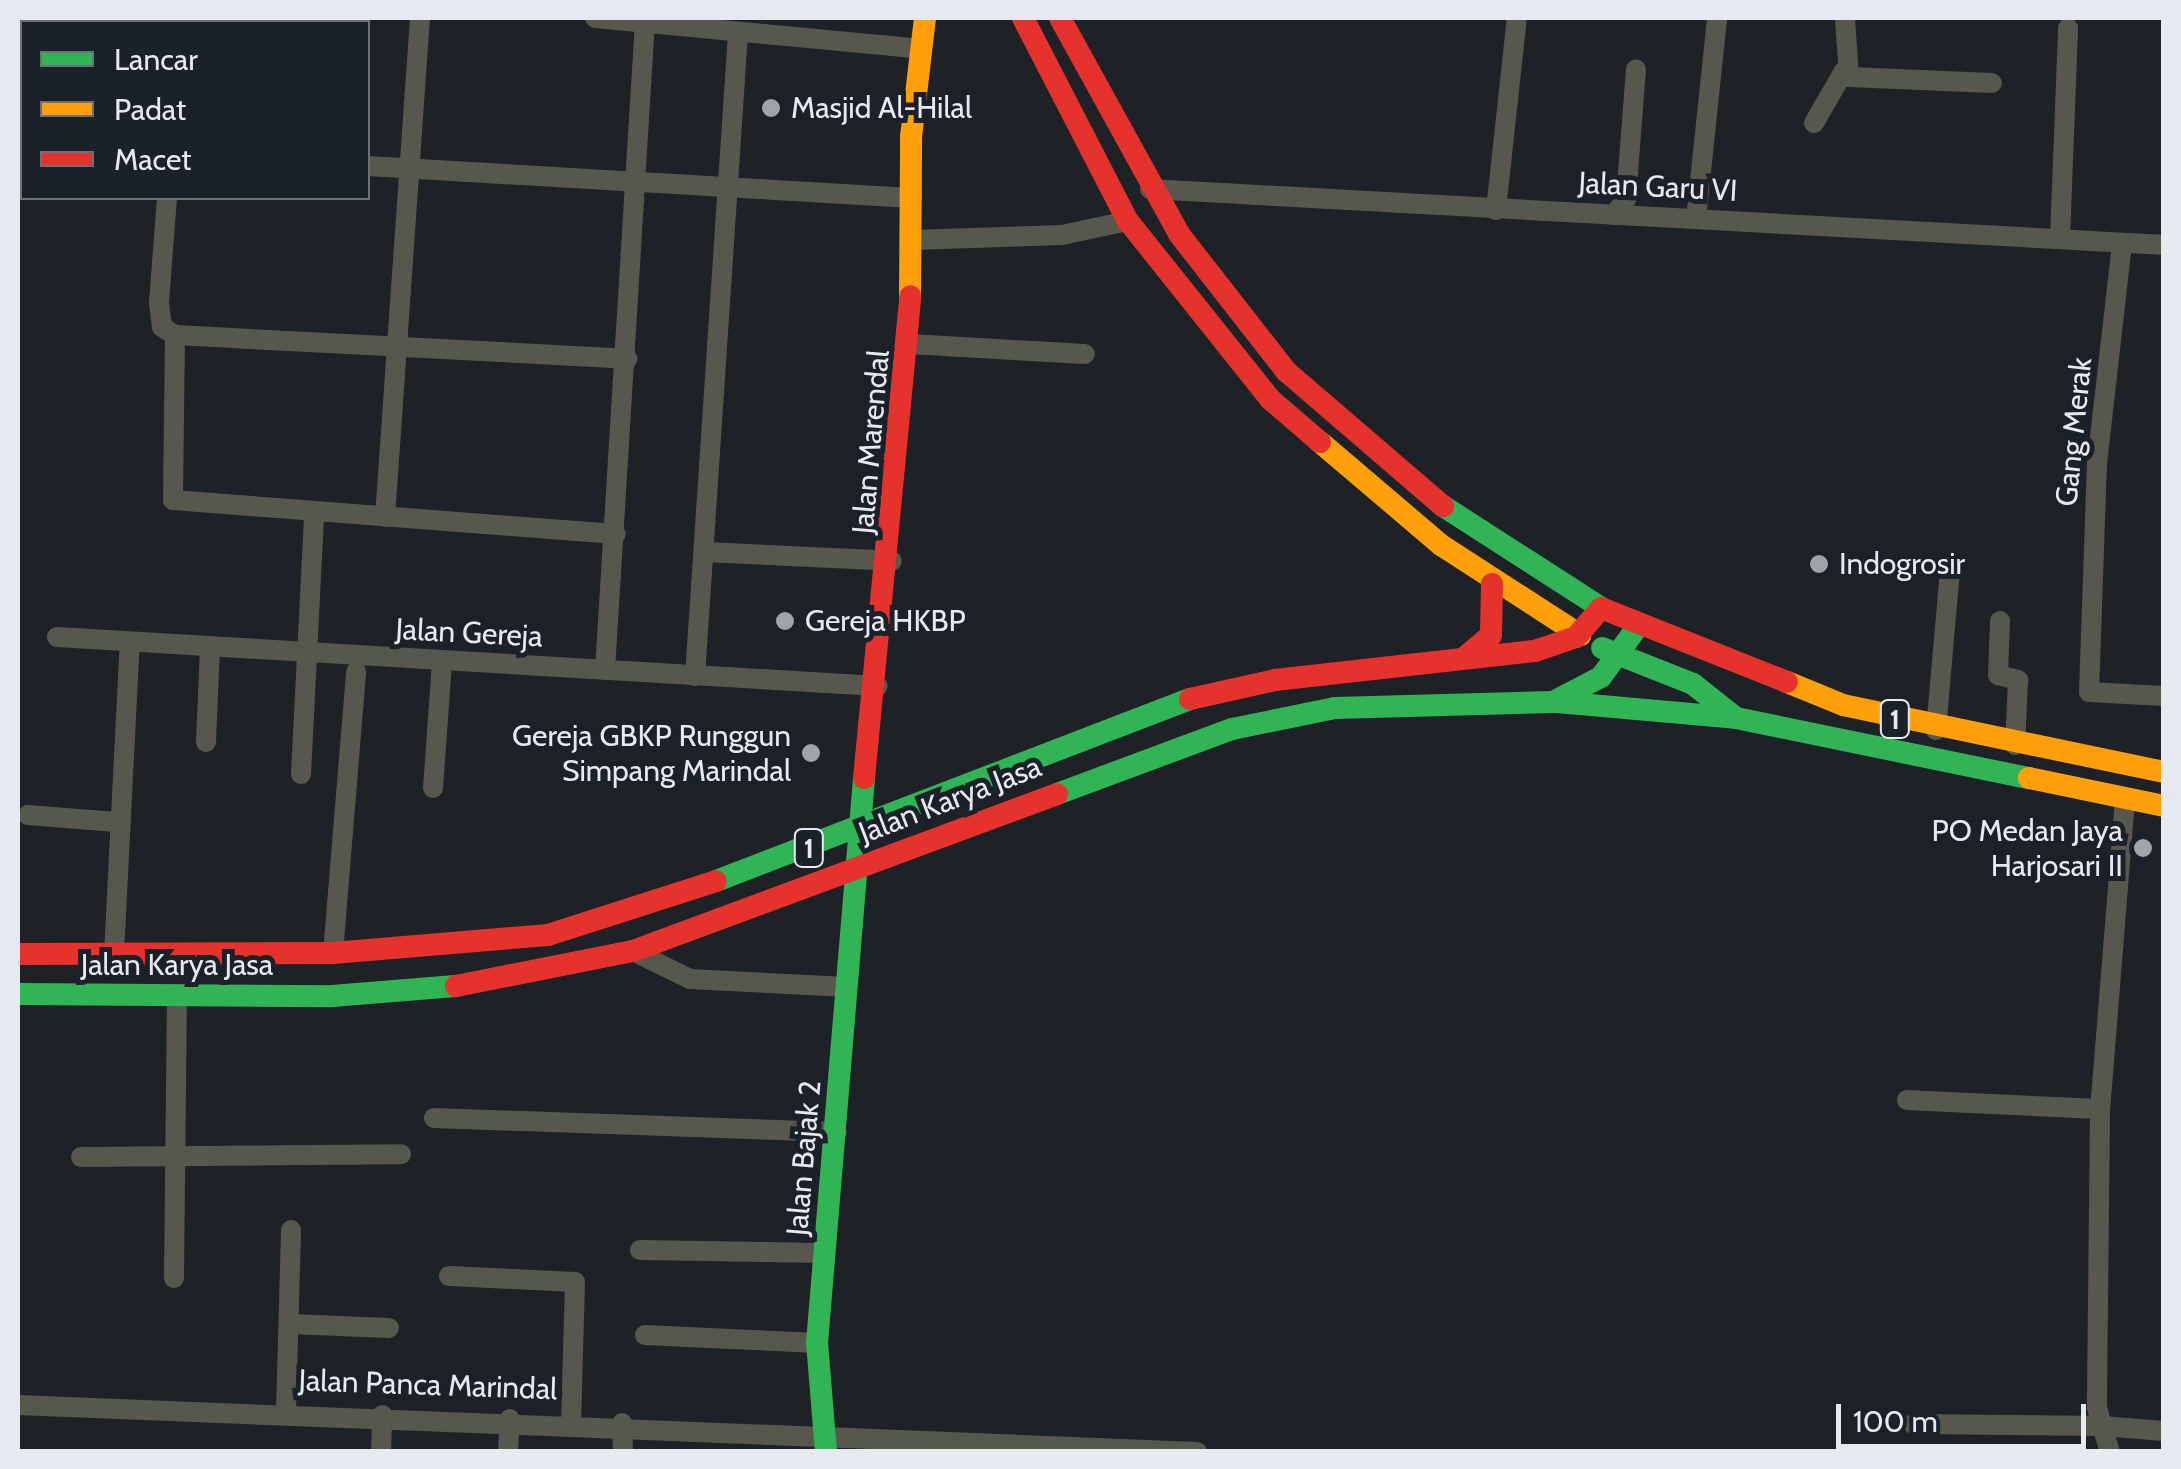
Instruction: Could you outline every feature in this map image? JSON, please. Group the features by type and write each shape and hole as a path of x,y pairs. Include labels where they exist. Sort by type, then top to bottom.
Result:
{"main road":[{"name":"Jalan Marendal","path":"854,870 892,562 910,344 912,198 924,18"},
{"path":"1023,18 1128,221 1270,399 1350,475 1492,584 1580,634 1601,608 1536,572 1371,451 1276,358 1150,189 1060,18"},
{"path":"1464,658 1490,634 1492,584"},
{"name":"1","path":"1601,608 1773,683 1936,730 2164,772"},
{"path":"1553,702 1619,658 1638,626"},
{"name":"1","path":"1580,634 1619,658 1693,684 1736,718 2164,806"},
{"name":"Jalan Karya Jasa","path":"18,954 333,953 548,935 631,914 1192,698 1464,658 1580,634"},
{"name":"Jalan Karya Jasa","path":"18,994 177,995 475,984 634,950 1278,718 1553,702 1736,718"},
{"name":"Jalan Bajak 2","path":"824,1442 817,1343 837,1132 854,870"}],"street":[{"path":"385,517 420,18"},
{"path":"595,18 922,49"},
{"path":"1496,210 1516,18"},
{"path":"1696,219 1717,18"},
{"path":"1814,123 1844,70 1846,18"},
{"path":"606,670 645,21"},
{"path":"2060,239 2068,28"},
{"path":"695,676 724,187 738,33"},
{"path":"1614,216 1626,198 1636,70"},
{"path":"1844,70 1854,78 1992,83"},
{"path":"370,166 637,186 912,198"},
{"name":"Jalan Garu VI","path":"1150,189 2164,245"},
{"path":"167,200 159,304 162,326 174,335 627,358"},
{"path":"912,240 1062,235 1128,221"},
{"name":"Gang Merak","path":"2122,244 2088,628 2089,692 2164,696"},
{"path":"174,335 173,500 616,534"},
{"path":"910,344 1084,354"},
{"path":"301,774 314,513"},
{"path":"704,552 892,562"},
{"path":"1936,730 1950,568"},
{"path":"2000,621 1998,675 2018,680 2015,746"},
{"name":"Jalan Gereja","path":"57,637 878,686"},
{"path":"114,954 130,642"},
{"path":"206,742 210,648"},
{"path":"433,788 442,662"},
{"path":"333,953 356,672"},
{"path":"2110,1452 2102,1426 2100,1109 2125,800"},
{"path":"28,815 118,822"},
{"path":"634,950 690,979 847,987"},
{"path":"174,1278 177,995"},
{"path":"1907,1100 2100,1109"},
{"path":"434,1118 837,1132"},
{"path":"82,1158 402,1154"},
{"path":"286,1410 291,1230"},
{"path":"640,1250 825,1253"},
{"path":"449,1276 575,1282 571,1421"},
{"path":"290,1324 389,1328"},
{"path":"646,1335 817,1343"},
{"name":"Jalan Panca Marindal","path":"24,1405 622,1423 824,1442 1196,1452"},
{"path":"381,1452 382,1415"},
{"path":"508,1452 510,1419"},
{"path":"622,1423 624,1452"},
{"path":"1913,1424 2102,1426 2164,1431"}],"traffic: fast":[{"path":"1443,506 1601,608"},
{"path":"1057,794 1232,729 1335,708 1553,702 1601,677 1638,626"},
{"path":"1602,648 1693,684 1736,718 2029,778"},
{"path":"716,881 1190,699"},
{"path":"1557,702 1735,718"},
{"path":"826,1452 817,1343 864,778"},
{"path":"18,994 332,996 456,986"}],"traffic: slow":[{"path":"910,296 911,137 925,18"},
{"path":"1320,442 1441,545 1580,635"},
{"path":"1787,682 1843,705 2164,772"},
{"path":"2029,778 2164,806"}],"traffic: jam":[{"path":"1023,18 1128,221 1270,399 1320,442"},
{"path":"1060,18 1179,234 1287,372 1443,506"},
{"path":"864,778 910,296"},
{"path":"1464,658 1491,635 1492,584"},
{"path":"1190,699 1275,680 1535,651 1576,637 1601,608 1787,682"},
{"path":"456,986 633,951 1057,794"},
{"path":"18,954 333,953 548,935 716,881"}],"place":[{"name":"Masjid Al-Hilal","path":"771,108"},
{"name":"Indogrosir","path":"1819,564"},
{"name":"Gereja HKBP","path":"785,621"},
{"name":"Gereja GBKP Runggun Simpang Marindal","path":"811,753"},
{"name":"PO Medan Jaya Harjosari II","path":"2143,848"}]}
